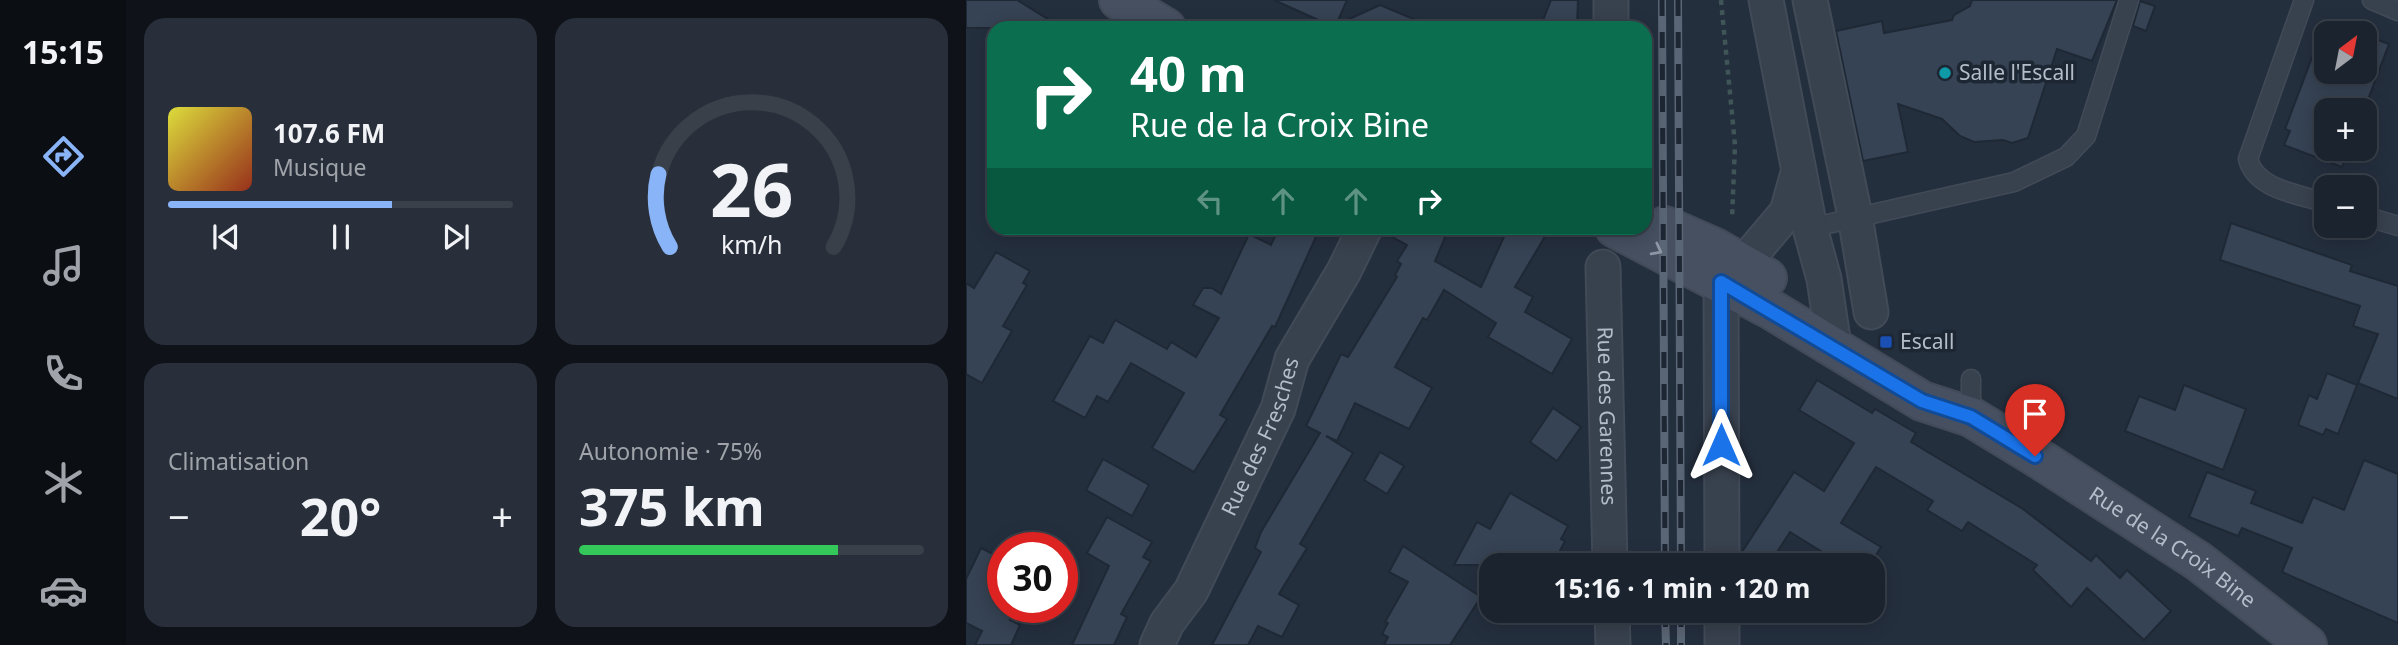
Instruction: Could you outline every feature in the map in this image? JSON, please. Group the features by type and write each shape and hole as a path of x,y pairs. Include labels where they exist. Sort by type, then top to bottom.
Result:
{"street":[{"path":"1119,0 1154,21"},
{"path":"1611,0 1611,21"},
{"path":"1766,0 1832,331"},
{"path":"1810,0 1855,216 1871,312"},
{"path":"1722,553 1722,273 1787,212 1799,171"},
{"name":"Rue de la Croix Bine","path":"1652,219 1678,232 1722,273 1968,403 2199,561 2306,645"},
{"name":"Rue des Fresches","path":"1157,645 1167,623 1191,591 1278,409 1292,359 1344,271 1362,235"},
{"path":"1632,235 1722,273"},
{"name":"Rue des Garennes","path":"1603,267 1610,553"},
{"path":"1612,623 1613,645"},
{"path":"1722,623 1723,645"}],"lane":[{"path":"1810,228 2014,182 2066,157 2086,136 2129,0"},
{"path":"2304,0 2248,159 2250,169 2267,184 2314,199"},
{"path":"2372,0 2398,11"},
{"path":"2377,220 2398,226"}],"path":[{"path":"1721,0 1735,145 1732,228"}],"building":[{"path":"966,0 1017,0 1051,21 987,21 987,28 966,28"},
{"path":"1274,0 1347,0 1338,21 1321,21"},
{"path":"1551,0 1578,0 1577,21 1543,21"},
{"name":"Salle l'Escall","path":"1972,0 2117,0 2092,61 2057,49 2028,138 2012,143 2003,140 1974,142 1960,136 1942,119 1898,104 1908,152 1863,161 1836,31 1882,21 1884,33 1952,20 1954,15 1970,6"},
{"path":"2140,1 2155,6 2146,31 2133,26"},
{"path":"1380,5 1419,21 1345,21"},
{"path":"2377,40 2389,44 2377,76"},
{"path":"2314,52 2314,84 2374,84 2369,98 2314,98 2314,156 2284,145 2290,131 2285,129"},
{"path":"2326,161 2344,161 2342,167"},
{"path":"2231,223 2352,265 2350,271 2398,286 2398,399 2358,383 2378,334 2353,326 2360,306 2220,260"},
{"path":"1249,235 1271,245 1276,235 1317,235 1275,327 1272,326 1220,415 1227,419 1194,472 1152,448 1184,393 1131,363 1108,402 1097,396 1085,418 1053,401 1090,336 1103,343 1115,320 1167,349 1171,342 1196,357 1219,318 1193,305 1203,288 1212,288 1221,294"},
{"path":"1389,235 1446,235 1435,261 1481,287 1505,235 1546,235 1515,287 1533,297 1525,312 1572,339 1552,374 1488,337 1496,323 1444,290 1427,320 1423,318 1395,367 1432,388 1409,429 1355,403 1337,441 1326,436 1353,453 1300,544 1307,548 1279,594 1299,605 1282,637 1258,626 1248,645 1212,645 1261,552 1255,548 1261,532 1320,433 1306,426 1341,354 1348,357 1397,277 1395,275 1401,264 1397,261 1407,245"},
{"path":"996,252 1030,271 1023,283 1027,285 1003,326 1012,331 982,383 966,374 966,283 974,288"},
{"path":"2327,373 2357,385 2338,434 2326,429 2323,435 2298,425 2309,395 2317,399"},
{"path":"1817,380 1872,413 1875,409 1916,433 1911,442 2023,509 2091,561 2096,555 2120,578 2127,570 2171,611 2144,640 2087,588 2071,607 2033,570 2037,565 1968,522 1962,531 1927,510 1933,501 1876,467 1841,523 1881,547 1877,553 1824,553 1790,532 1777,553 1744,553 1794,472 1824,491 1854,443 1799,410"},
{"path":"2184,385 2246,409 2223,470 2125,431 2139,396 2175,410"},
{"path":"1553,408 1581,427 1557,461 1530,442"},
{"path":"1380,452 1404,466 1387,494 1364,480"},
{"path":"1103,459 1149,485 1132,516 1086,490"},
{"path":"2364,460 2398,474 2398,623 2282,572 2292,548 2242,528 2238,536 2189,517 2207,472 2256,491 2251,503 2302,523 2313,497 2344,510"},
{"path":"1510,493 1568,526 1561,539 1565,541 1559,553 1479,553 1479,565 1454,565 1477,522 1490,529"},
{"path":"1107,517 1152,542 1143,557 1151,561 1121,614 1127,617 1114,645 1072,645 1109,566 1087,553"},
{"path":"1403,546 1479,596 1479,600 1450,645 1384,645 1388,637 1382,634 1388,623 1385,622 1408,582 1389,572"},
{"path":"981,548 987,551 987,623 1020,625 1011,645 975,645 982,631 966,623 966,579"}],"railway":[{"path":"1662,0 1665,553"},
{"path":"1678,0 1681,553"},
{"path":"1665,623 1666,645"},
{"path":"1681,623 1681,645"}],"place":[{"name":"Salle l'Escall","path":"1945,73"},
{"name":"Escall","path":"1886,342"}],"route":[{"path":"1721,445 1721,282 1834,346 1922,401 1961,412 2035,456"}]}
